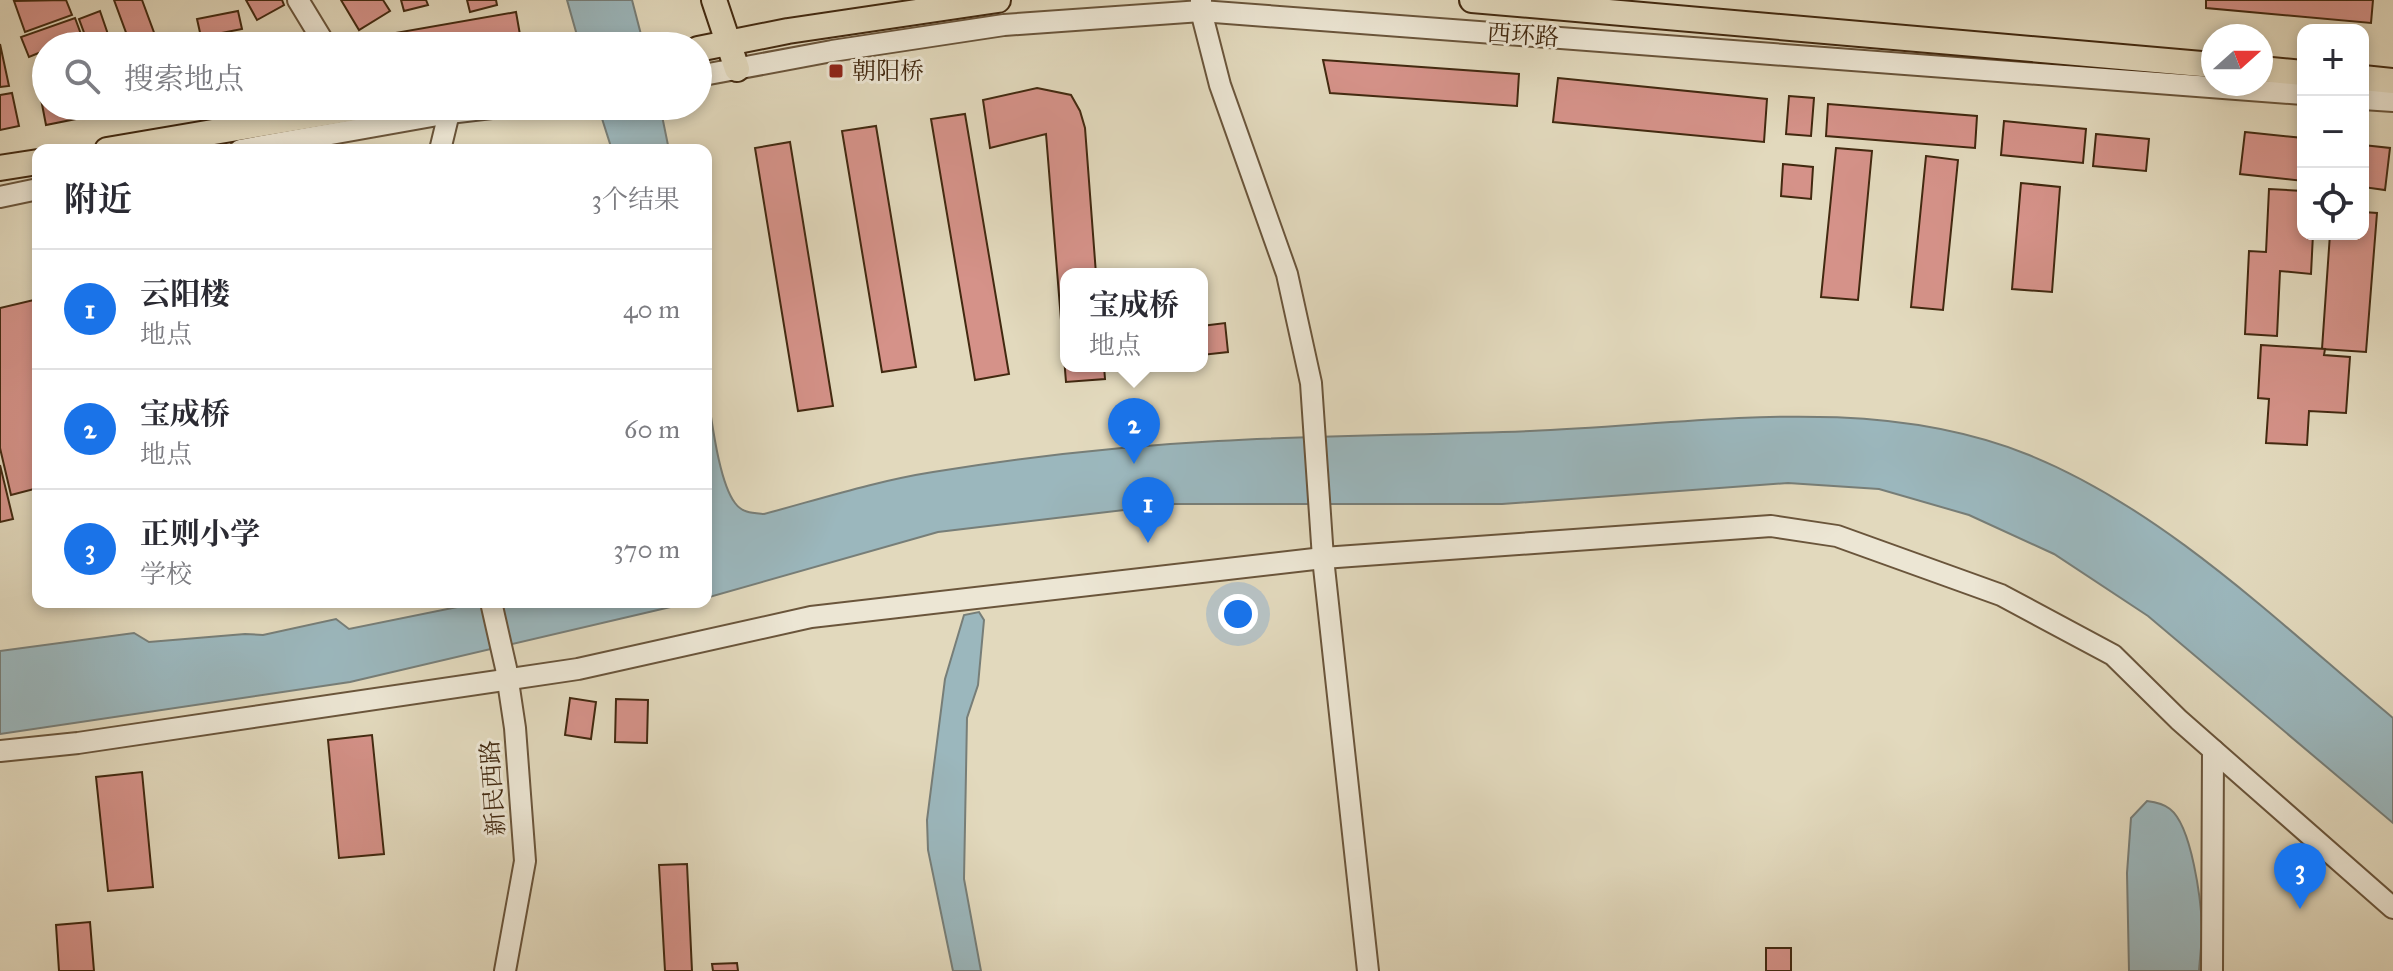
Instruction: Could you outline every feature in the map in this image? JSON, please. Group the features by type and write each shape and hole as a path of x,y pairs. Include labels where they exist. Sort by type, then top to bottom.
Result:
{"main road":[{"path":"714,0 737,69"},
{"path":"712,46 998,0"},
{"name":"西环路","path":"1472,0 2201,64"},
{"path":"2273,70 2297,72"},
{"path":"2369,79 2393,81"},
{"path":"147,144 308,120"},
{"path":"0,168 32,163"}],"street":[{"path":"298,0 317,32"},
{"path":"1201,6 1220,85 1287,274 1313,396 1323,558 1368,971"},
{"name":"西环路","path":"712,73 832,51 1004,25 1201,6 2297,94"},
{"path":"2369,99 2393,101"},
{"path":"311,144 348,120"},
{"path":"441,144 447,120"},
{"path":"0,197 32,190"},
{"path":"0,751 78,743 507,673 578,669 811,617 1323,558 1771,526 1837,536 2001,595 2113,655 2213,750 2393,908"},
{"name":"新民西路","path":"492,608 515,728 525,861 505,971"},
{"path":"2212,971 2213,750"}],"water":[{"path":"567,0 632,0 640,32 576,32"},
{"path":"602,120 663,120 668,144 610,144"},
{"path":"1782,417 1907,423 1969,435 2029,455 2079,478 2128,506 2220,572 2393,718 2393,823 2148,616 2054,554 1969,515 1879,489 1788,483 1502,504 1175,504 938,532 712,596 712,422 729,493 741,509 764,514 869,485 933,472 1075,453 1182,443 1530,431"},
{"path":"452,608 666,608 350,682 0,734 0,651 134,633 149,642 263,635 336,619 349,629"},
{"path":"979,612 984,620 978,685 967,718 964,879 981,971 953,971 928,850 927,820 945,679 964,615"},
{"path":"2147,801 2170,809 2178,818 2190,847 2201,915 2199,971 2129,971 2127,873 2131,818"}],"building":[{"path":"66,0 72,15 25,32 14,1"},
{"path":"114,0 142,0 154,32 126,32"},
{"path":"246,0 282,0 284,5 257,20"},
{"path":"341,0 383,0 390,11 359,30"},
{"path":"401,0 426,0 428,5 404,11"},
{"path":"467,0 496,0 497,5 470,12"},
{"path":"2206,0 2373,0 2371,23 2206,8"},
{"path":"100,11 107,32 84,32 79,19"},
{"path":"238,11 242,29 200,32 197,19"},
{"path":"516,12 520,32 401,32"},
{"path":"75,18 80,32 35,32"},
{"path":"32,33 32,56 29,57 21,37"},
{"path":"0,44 9,86 0,87"},
{"path":"1323,60 1519,74 1517,106 1330,93"},
{"path":"1558,78 1767,99 1764,142 1553,122"},
{"path":"1037,88 1071,95 1080,111 1085,128 1096,268 1060,268 1060,308 1046,134 990,148 983,100"},
{"path":"12,93 19,126 0,130 0,95"},
{"path":"1789,96 1814,98 1811,136 1786,134"},
{"path":"1828,104 1977,116 1975,148 1826,136"},
{"path":"965,114 1009,374 975,380 931,119"},
{"path":"45,120 71,120 46,125"},
{"path":"2004,121 2086,129 2083,163 2001,155"},
{"path":"876,126 916,367 882,372 842,131"},
{"path":"2245,132 2297,137 2297,180 2240,174"},
{"path":"2096,134 2149,139 2146,171 2093,166"},
{"path":"790,142 833,406 798,411 755,148"},
{"path":"2369,146 2390,148 2385,190 2369,188"},
{"path":"1836,148 1872,151 1858,300 1821,297"},
{"path":"1926,156 1958,160 1943,310 1911,307"},
{"path":"1783,164 1813,167 1811,199 1781,196"},
{"path":"2021,183 2060,187 2052,292 2012,289"},
{"path":"2269,189 2297,191 2297,240 2313,240 2311,274 2280,271 2277,336 2245,334 2249,251 2266,252"},
{"path":"2369,212 2377,213 2366,352 2322,349 2330,240 2369,240"},
{"path":"32,300 32,490 11,495 0,448 0,308"},
{"path":"1225,323 1228,352 1208,354 1208,325"},
{"path":"2261,345 2325,349 2324,355 2350,357 2346,413 2309,411 2307,445 2266,443 2269,399 2258,398"},
{"path":"1065,372 1104,372 1105,379 1066,382"},
{"path":"0,465 13,519 0,522"},
{"path":"570,698 596,702 591,739 565,735"},
{"path":"616,699 648,700 647,743 615,742"},
{"path":"372,735 384,854 339,858 328,740"},
{"path":"142,772 153,887 108,891 96,777"},
{"path":"687,864 692,971 665,971 659,865"},
{"path":"90,922 94,971 59,971 56,925"},
{"path":"1766,948 1791,948 1791,971 1766,971"},
{"path":"737,963 738,971 713,971 712,964"}],"place":[{"name":"朝阳桥","path":"836,71"},
{"name":"宝成桥","path":"1134,464"},
{"name":"云阳楼","path":"1148,543"},
{"name":"正则小学","path":"2300,909"}]}
